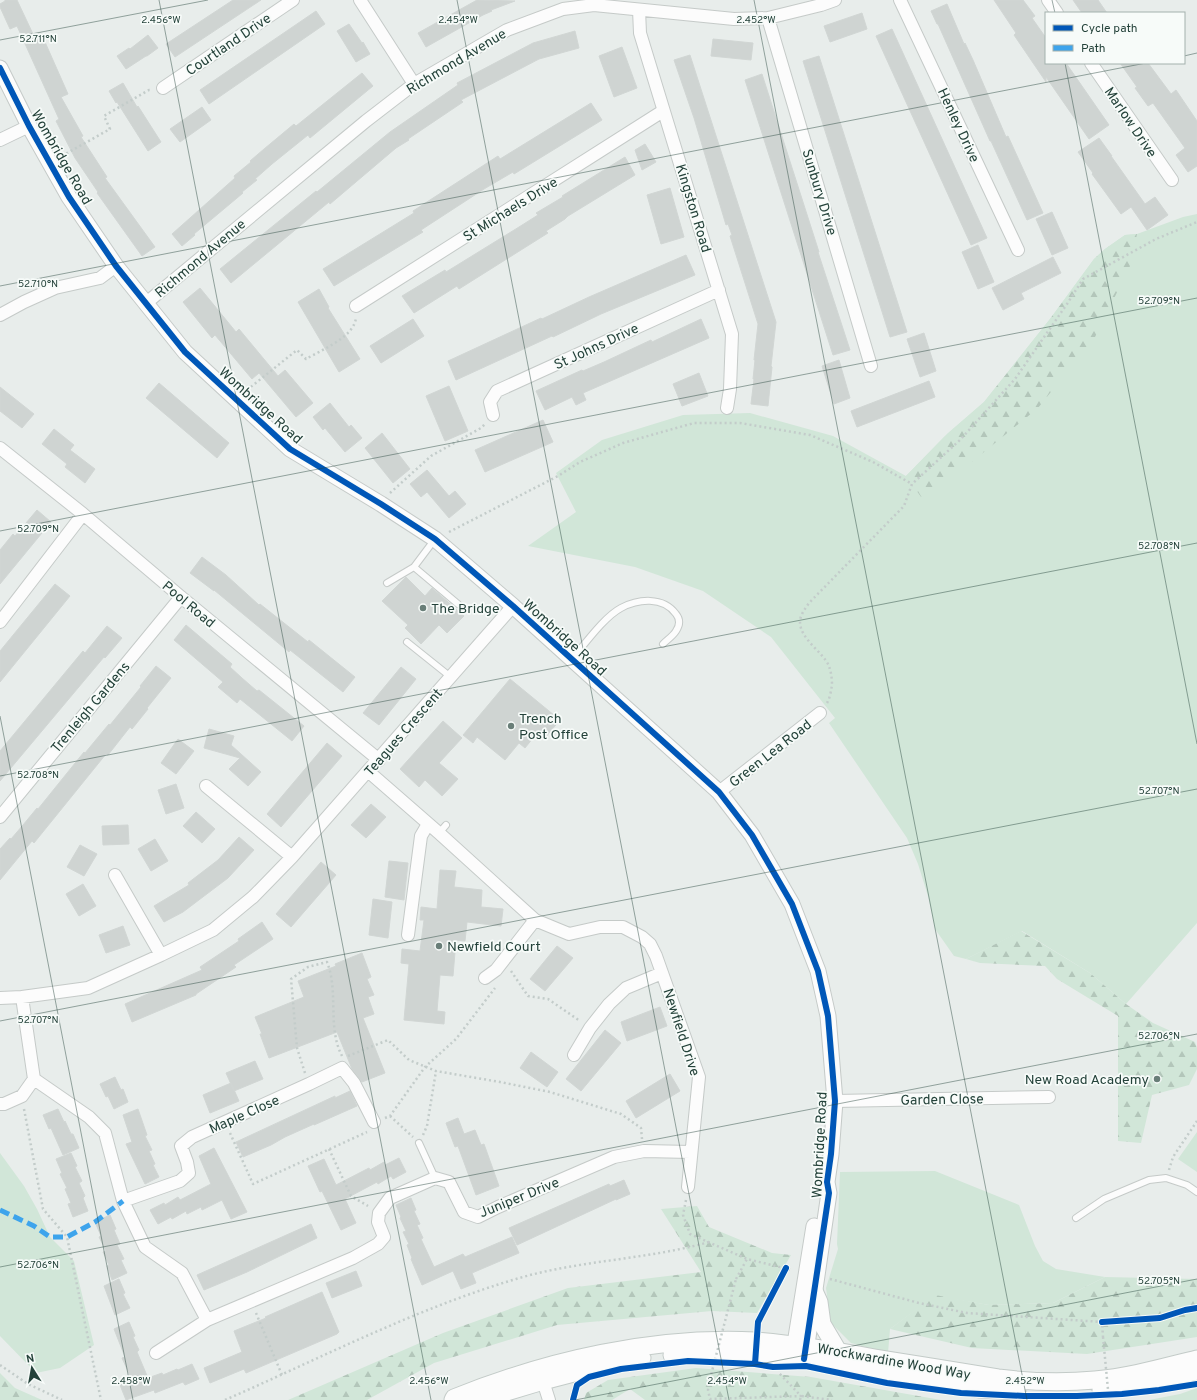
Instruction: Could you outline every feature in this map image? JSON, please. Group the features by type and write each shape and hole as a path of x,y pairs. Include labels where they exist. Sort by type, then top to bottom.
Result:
{"main road":[{"path":"812,1280 819,1302 822,1324 838,1351"},
{"name":"Wrockwardine Wood Way","path":"453,1400 454,1398 482,1387 523,1373 587,1356 650,1346 699,1341 740,1341 792,1357 838,1351 1030,1382 1096,1380 1152,1370 1197,1359"},
{"name":"Wrockwardine Wood Way","path":"480,1400 543,1381 639,1359 678,1354 741,1354 792,1357 979,1389 1029,1392 1111,1390 1197,1371"}],"street":[{"name":"Courtland Drive","path":"162,88 293,0"},
{"path":"360,0 414,84"},
{"name":"Richmond Avenue","path":"145,304 366,121 414,84 507,30 563,9 594,5 734,19 768,18 835,0"},
{"name":"Henley Drive","path":"900,0 1018,250"},
{"path":"1048,0 1056,12"},
{"name":"Kingston Road","path":"639,10 640,33 732,334 728,408"},
{"name":"Sunbury Drive","path":"768,18 871,366"},
{"name":"Marlow Drive","path":"1092,64 1172,180"},
{"name":"Wombridge Road","path":"0,68 29,126 69,197 116,266 185,352 290,449 381,504 437,541 514,606 719,792 752,835 792,904 818,971 828,1016 835,1101 827,1182 829,1193 812,1280 792,1357"},
{"name":"St Michaels Drive","path":"356,306 663,111"},
{"path":"0,140 29,126"},
{"path":"0,315 55,288 100,278 116,266"},
{"name":"St Johns Drive","path":"493,416 490,402 498,390 719,290"},
{"name":"Pool Road","path":"0,448 83,514 181,598 378,760"},
{"path":"0,622 83,514"},
{"name":"Trenleigh Gardens","path":"0,817 181,598"},
{"name":"Teagues Crescent","path":"0,998 22,997 88,988 213,930 253,897 292,857 369,772 514,606"},
{"name":"Green Lea Road","path":"719,792 820,713"},
{"name":"Newfield Drive","path":"369,772 428,824 442,829 535,920 569,934 600,927 624,927 642,937 650,944 656,956 700,1077 688,1187"},
{"path":"206,786 292,857"},
{"path":"408,935 421,836 428,824"},
{"path":"115,875 161,955"},
{"path":"485,978 496,970 535,920"},
{"name":"Newfield Drive","path":"574,1055 590,1028 609,1004 626,988 662,973"},
{"path":"0,1104 4,1104 22,1096 34,1079 22,997"},
{"name":"Maple Close","path":"123,1201 180,1181 189,1173 187,1162 181,1146 192,1137 342,1068 354,1083 374,1122"},
{"path":"34,1079 89,1117 105,1133 123,1201 144,1246 182,1273 207,1320"},
{"name":"Garden Close","path":"835,1101 1049,1097"},
{"name":"Juniper Drive","path":"435,1178 449,1182 464,1212 478,1217 498,1206 614,1157 644,1151 691,1152"},
{"path":"156,1353 207,1320 353,1258 378,1244 384,1237 378,1222 379,1213 390,1198 435,1178"},
{"name":"Wombridge Road","path":"792,1357 812,1280"},
{"path":"543,1381 549,1400"}],"lane":[{"path":"387,583 414,567 437,541"},
{"path":"414,567 458,604"},
{"path":"572,659 612,614 621,608 642,601 660,602 671,607 679,618 679,624 676,631 663,644"},
{"path":"407,642 452,678"},
{"path":"419,1143 435,1178"},
{"path":"1076,1218 1104,1199 1149,1180 1166,1178 1187,1185 1197,1192"}],"path":[{"path":"50,162 110,129 104,116 149,90 162,88"},
{"path":"820,713 828,701 832,689 832,677 828,665 800,628 800,621 803,611 809,603 904,506 912,484 960,440 1015,379 1083,279 1156,239 1197,222"},
{"path":"235,399 297,350 306,359 347,336 356,323 356,306"},
{"path":"381,504 392,490 431,456 481,428 493,416"},
{"path":"437,541 447,533 558,476 580,462 623,443 694,423 740,423 810,435 873,462 912,484"},
{"path":"310,1084 297,1048 291,979 308,968 327,962 332,994 334,1030 338,1048 343,1058 388,1040 409,1060 436,1071 550,1092 622,1114 641,1128 644,1151"},
{"path":"505,975 510,969 528,996 548,999 590,1028"},
{"path":"225,1122 253,1184 372,1130 374,1122 390,1116 425,1067 456,1039 496,987"},
{"path":"390,1116 419,1143 427,1126 436,1071"},
{"path":"22,1096 43,1209 67,1237 101,1400"},
{"path":"1166,1178 1174,1157 1197,1121"},
{"path":"329,1149 352,1196 379,1213"},
{"path":"688,1187 683,1215 690,1234 747,1259 786,1268 812,1280 967,1313 1110,1322"},
{"path":"225,1400 432,1308 515,1279 549,1270 663,1253 709,1242"},
{"path":"747,1259 736,1279 710,1380 708,1390 710,1399 801,1396 832,1400"},
{"path":"782,1275 786,1268"},
{"path":"251,1301 282,1375"},
{"path":"1102,1322 1109,1400"},
{"path":"792,1357 801,1396 800,1400"},
{"path":"709,1361 724,1362"},
{"path":"0,1365 28,1384 62,1400"},
{"path":"1099,1395 1114,1394"}],"green space":[{"path":"1197,214 1197,923 1126,1004 1090,973 1022,931 966,959 954,956 935,929 928,896 918,864 907,838 829,723 835,718 771,637 703,591 635,567 528,546 576,512 556,473 602,440 683,415 750,413 833,436 906,476 948,433 984,402 1050,319 1094,259 1105,249 1125,235 1137,234 1183,217"},
{"path":"1137,234 1130,266 1095,337 1038,408 924,501 906,476 944,437 984,402 1050,319 1094,259 1125,235"},
{"path":"1021,931 1090,973 1126,1004 1153,1023 1195,1042 1197,1048 1197,1069 1189,1085 1152,1095 1141,1143 1118,1141 1118,1016 1057,979 1045,966 980,963 966,959"},
{"path":"1197,1132 1197,1172 1178,1159"},
{"path":"0,1153 24,1186 50,1237 74,1261 94,1345 60,1368 36,1373 0,1336"},
{"path":"935,1171 1019,1205 1035,1246 1043,1261 1056,1269 1105,1277 1053,1303 989,1305 935,1296 890,1329 888,1353 851,1343 831,1323 826,1288 838,1249 840,1172"},
{"path":"697,1206 709,1227 772,1253 791,1255 757,1313 712,1311 557,1325 434,1363 367,1400 288,1400 443,1333 568,1288 701,1272 661,1209"},
{"path":"1105,1277 1197,1279 1197,1337 1087,1354 972,1348 890,1329 935,1295 989,1305 1053,1303"},
{"path":"696,1368 811,1377 941,1400 645,1400 630,1389 612,1400 584,1400 586,1393 608,1380"},
{"path":"0,1373 15,1388 42,1400 0,1400"},
{"path":"1197,1388 1197,1400 1149,1400 1180,1394"}],"building":[{"path":"5,0 17,0 33,34 41,33 68,94 61,97 83,136 81,137 107,177 105,178 155,247 142,256 97,193 98,192 75,158 56,121 59,119 17,26 10,29 0,7 0,4"},
{"path":"233,0 261,0 175,57 166,44"},
{"path":"477,0 515,1 491,10 492,11 426,47 418,33"},
{"path":"994,0 1023,0 1035,16 1032,18 1045,37 1045,64 1067,64 1109,125 1089,139 1046,77 1046,82 1014,35 1016,33"},
{"path":"1073,0 1098,0 1106,12 1081,12"},
{"path":"947,4 1006,137 1008,136 1043,213 1027,220 931,11"},
{"path":"316,11 325,24 209,104 200,90"},
{"path":"862,13 867,29 830,42 824,26"},
{"path":"349,24 370,54 356,62 337,31"},
{"path":"892,29 987,238 971,245 876,36"},
{"path":"575,31 579,48 539,59 461,100 463,102 396,148 330,204 329,202 231,283 220,269 390,132 458,85 457,83 533,43"},
{"path":"148,35 158,48 126,69 117,56 129,48 130,49"},
{"path":"713,39 753,43 751,60 711,56"},
{"path":"622,47 637,88 614,97 599,56"},
{"path":"690,55 776,322 768,406 751,404 758,324 730,236 732,235 728,224 726,225 694,118 674,60"},
{"path":"819,56 907,332 890,337 803,61"},
{"path":"1121,64 1149,64 1171,94 1176,90 1197,121 1197,166 1188,172 1176,155 1185,148 1153,103 1148,106 1135,88 1137,87"},
{"path":"362,73 373,86 310,138 308,135 272,164 255,179 257,180 242,192 243,193 182,246 172,234 235,178 234,176 264,149 294,124 296,126"},
{"path":"762,74 850,350 833,355 745,80"},
{"path":"123,83 137,107 138,106 161,142 148,151 109,91"},
{"path":"591,103 602,120 514,174 513,172 484,189 421,230 423,232 334,286 323,269 414,213 413,211 498,156 500,159"},
{"path":"202,107 211,120 180,142 170,129"},
{"path":"1099,138 1145,204 1155,197 1168,215 1147,230 1131,207 1121,214 1078,152"},
{"path":"645,144 656,162 642,170 635,150"},
{"path":"625,157 635,175 568,216 546,231 548,233 459,289 457,286 414,313 402,296 445,270 446,272 519,227 538,215 536,213"},
{"path":"670,188 684,237 661,244 647,195"},
{"path":"1052,212 1068,248 1052,255 1036,219"},
{"path":"978,245 994,282 978,289 962,252"},
{"path":"686,255 695,275 601,314 456,380 448,361 541,318 542,319"},
{"path":"1053,257 1061,273 1021,293 1024,299 1003,310 992,288"},
{"path":"200,288 236,332 239,329 278,376 285,370 313,403 296,417 259,373 252,379 215,335 212,338 183,302"},
{"path":"319,289 329,307 328,308 360,359 339,372 298,302"},
{"path":"413,319 424,336 381,363 370,346"},
{"path":"701,319 709,338 583,393 586,400 576,405 572,397 545,410 536,391 651,340 652,342"},
{"path":"924,333 936,371 920,377 907,339"},
{"path":"839,360 850,398 834,404 822,366"},
{"path":"699,373 708,396 682,406 673,384"},
{"path":"929,381 935,397 857,427 851,411"},
{"path":"159,383 229,443 217,458 146,398"},
{"path":"449,386 468,431 445,441 426,396"},
{"path":"0,387 34,414 22,428 0,411"},
{"path":"330,403 349,427 351,425 362,438 345,452 325,428 323,430 313,417"},
{"path":"543,420 553,442 485,472 475,450"},
{"path":"54,429 74,445 70,450 95,469 85,483 65,467 67,464 42,444"},
{"path":"382,433 410,469 393,483 365,448"},
{"path":"427,470 449,496 455,491 466,504 449,518 427,492 421,497 410,484"},
{"path":"37,510 51,522 0,584 0,550 13,534 15,536"},
{"path":"202,557 226,575 259,605 260,604 308,642 309,640 355,677 343,692 290,650 289,652 214,590 190,573"},
{"name":"The Bridge","path":"406,577 425,596 432,588 464,616 447,633 439,625 421,644 405,628 408,625 382,601"},
{"path":"55,584 70,596 0,682 0,651"},
{"path":"186,625 232,664 230,667 257,691 259,690 304,726 292,741 240,699 237,703 218,687 223,682 174,640"},
{"path":"107,626 122,638 105,658 104,657 0,781 0,751 83,651 85,653"},
{"path":"156,666 171,678 132,729 130,727 108,755 106,754 34,843 32,841 0,880 0,849 10,838 11,839 37,808 38,809 84,752 85,753 109,724 110,725"},
{"path":"401,667 416,679 379,725 363,713"},
{"path":"510,679 560,720 544,739 537,733 525,748 519,743 505,760 477,737 473,743 463,735"},
{"path":"443,721 462,738 439,763 458,779 442,796 425,780 419,787 400,769"},
{"path":"209,729 234,736 231,745 261,772 248,786 229,769 240,758 204,748"},
{"path":"178,739 194,751 176,774 161,763"},
{"path":"327,743 342,756 281,827 267,814"},
{"path":"176,784 184,808 166,814 158,790"},
{"path":"371,804 386,817 366,838 351,825"},
{"path":"196,812 215,829 202,843 183,826"},
{"path":"128,825 129,844 103,845 102,826"},
{"path":"239,837 254,850 228,878 183,912 164,922 154,906 189,885 188,883 218,860"},
{"path":"155,839 168,861 151,871 138,849"},
{"path":"80,845 97,854 84,876 67,867"},
{"path":"389,861 408,863 404,900 385,897"},
{"path":"321,862 336,875 291,927 276,914"},
{"name":"Newfield Court","path":"440,870 456,871 454,887 482,890 481,907 503,909 501,926 467,922 465,941 456,940 453,976 440,975 437,1011 445,1012 444,1024 404,1020 409,964 401,963 402,949 420,951 424,920 420,920 421,907 437,909"},
{"path":"83,884 96,906 79,916 66,894"},
{"path":"373,899 392,902 388,938 369,935"},
{"path":"262,922 273,939 234,965 236,967 196,995 132,1022 125,1004 202,970 200,967 239,941 238,939"},
{"path":"123,926 130,945 106,953 99,935"},
{"path":"557,946 573,958 545,991 530,979"},
{"path":"362,953 371,977 367,979 374,995 368,997 374,1014 363,1018 385,1073 362,1082 352,1069 337,1032 269,1058 255,1017 304,997 298,981 336,966 335,964"},
{"path":"660,1007 667,1026 627,1041 621,1022"},
{"path":"605,1030 621,1043 581,1091 566,1079"},
{"path":"531,1052 558,1072 547,1087 520,1068"},
{"path":"255,1061 263,1079 234,1091 226,1073"},
{"path":"670,1074 680,1091 636,1118 626,1101"},
{"path":"115,1077 121,1090 123,1089 128,1102 114,1109 100,1084"},
{"path":"231,1083 239,1101 210,1113 203,1095"},
{"path":"350,1091 357,1106 243,1157 236,1142 335,1096 335,1098"},
{"path":"58,1109 71,1134 73,1134 79,1148 63,1155 51,1128 49,1129 43,1115"},
{"path":"138,1109 147,1135 145,1136 152,1150 149,1151 155,1164 153,1165 159,1177 145,1184 126,1144 132,1142 123,1115"},
{"path":"458,1118 464,1134 475,1130 481,1145 484,1144 499,1186 476,1195 458,1146 455,1147 446,1123"},
{"path":"214,1148 247,1212 231,1219 222,1200 202,1210 201,1207 187,1214 186,1211 172,1219 171,1217 158,1224 150,1210 164,1203 165,1205 178,1197 180,1200 211,1184 199,1156"},
{"path":"71,1153 77,1166 75,1167 82,1181 79,1183 85,1196 83,1198 88,1211 73,1217 68,1204 71,1203 65,1189 67,1188 60,1174 62,1173 56,1159"},
{"path":"399,1158 406,1172 393,1179 391,1176 378,1184 377,1182 345,1199 356,1223 341,1230 322,1191 320,1192 308,1166 324,1159 336,1185 369,1168 370,1170 384,1162 385,1165"},
{"path":"624,1180 630,1194 616,1199 517,1245 509,1228 609,1184 610,1186"},
{"path":"411,1198 416,1210 414,1211 420,1224 417,1225 423,1238 421,1239 434,1267 463,1254 465,1257 512,1237 519,1253 472,1273 476,1283 461,1289 453,1271 422,1285 411,1259 412,1258 407,1245 409,1244 403,1232 406,1231 396,1205"},
{"path":"110,1215 120,1244 117,1245 124,1259 121,1260 127,1273 112,1280 107,1266 109,1265 103,1252 106,1251 99,1237 101,1236 95,1222"},
{"path":"311,1224 317,1238 247,1272 204,1290 197,1275"},
{"path":"356,1271 362,1286 332,1298 326,1283"},
{"path":"119,1279 125,1293 123,1294 130,1308 115,1315 104,1286"},
{"path":"322,1292 339,1332 337,1334 246,1373 244,1369 210,1383 204,1368 242,1352 234,1331"},
{"path":"129,1322 135,1336 133,1337 139,1350 137,1352 148,1378 162,1373 163,1375 192,1364 199,1379 185,1385 183,1382 155,1393 154,1390 126,1400 120,1385 132,1380 122,1358 125,1357 114,1329"}],"marked path":[{"path":"0,1210 34,1226 50,1237 67,1237 95,1222 123,1201"}],"cycle path":[{"path":"0,68 29,126 69,197 116,266 185,352 290,449 381,504 435,539 513,606 719,792 752,835 792,904 818,971 828,1016 835,1101 831,1154 827,1182 829,1193 804,1359"},
{"path":"755,1364 758,1322 786,1268"},
{"path":"1102,1322 1160,1318 1185,1310 1197,1308"},
{"path":"573,1400 577,1385 589,1377 621,1369 688,1361 755,1364 773,1367 806,1366 887,1383 961,1393 1024,1396 1122,1394 1197,1384"}],"place":[{"name":"The Bridge","path":"423,608"},
{"name":"Trench Post Office","path":"511,726"},
{"name":"Newfield Court","path":"439,946"},
{"name":"New Road Academy","path":"1157,1079"}]}
